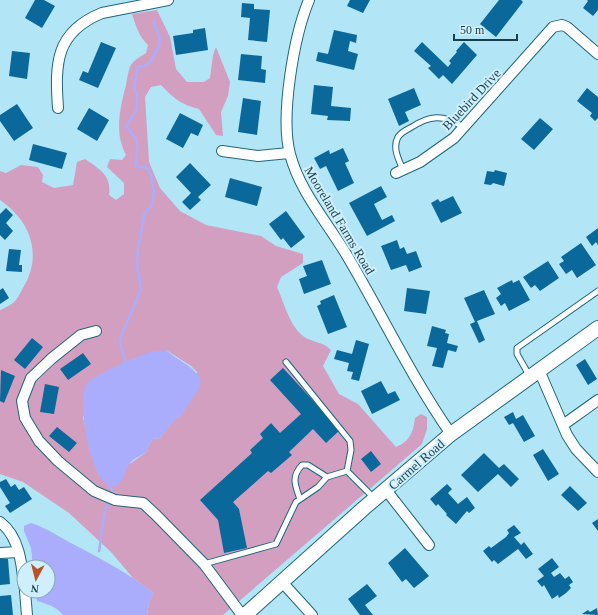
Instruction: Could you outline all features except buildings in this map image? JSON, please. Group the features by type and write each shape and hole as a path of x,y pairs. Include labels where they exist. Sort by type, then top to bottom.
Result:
{"main road":[{"name":"Carmel Road","path":"244,615 451,434 598,328"}],"street":[{"path":"58,108 56,68 58,56 68,38 77,28 92,17 129,4 168,0"},
{"name":"Mooreland Farms Road","path":"309,0 297,36 294,54 287,113 289,153 294,168 305,191 346,254 417,381 451,434"},
{"name":"Bluebird Drive","path":"399,171 438,151 463,128 553,27 562,25 567,27 598,54"},
{"path":"222,151 258,156 289,153"},
{"path":"96,331 81,335 51,359 31,378 22,401 25,418 39,441 75,476 94,491 115,500 143,503 204,564 244,615"},
{"path":"534,373 576,449 598,472"},
{"path":"563,425 598,400"},
{"path":"381,494 429,545"},
{"path":"0,522 6,526 14,539 21,559"},
{"path":"0,553 18,552"},
{"path":"282,582 312,615"},
{"path":"25,599 27,615"}],"lane":[{"path":"399,171 396,142 398,136 407,129 423,120 441,117 453,120 463,128"},
{"path":"534,373 517,354 517,348 598,291"},
{"path":"286,362 350,441 352,450 347,472"},
{"path":"300,499 295,480 295,472 302,465 308,465 326,477"},
{"path":"204,564 276,544 296,502 318,487 326,477 347,472 381,494"}],"shaded area":[{"path":"157,10 170,37 176,69 187,82 204,82 210,78 213,55 216,47 230,82 228,96 221,112 223,136 216,135 199,109 178,100 161,85 151,87 145,97 149,162 160,188 180,211 206,225 261,236 276,246 303,254 303,263 281,277 277,287 288,315 300,334 309,340 325,345 331,350 323,366 339,394 358,404 396,447 405,442 410,436 415,418 421,414 427,417 427,429 422,444 223,615 147,615 149,602 154,593 133,578 111,552 69,513 23,482 0,474 0,310 12,304 21,292 29,276 33,251 31,240 26,228 11,208 0,200 0,171 6,173 21,165 38,167 43,175 42,182 54,188 73,185 77,162 85,159 100,170 106,177 109,195 116,200 124,194 124,183 107,167 110,159 122,160 126,155 120,138 120,111 130,67 135,61 146,53 148,45 140,35 132,14","holes":["166,350 191,366 197,372 181,416 175,419 160,438 153,439 148,447 148,451 131,463 99,475 90,450 83,417"]}],"water":[{"path":"166,350 190,367 198,375 201,380 198,390 181,416 175,420 160,438 153,439 148,447 148,451 130,463 120,483 115,486 106,483 92,459 88,443 83,408 86,385 97,376 126,361 151,352"},
{"path":"31,523 46,529 113,566 154,593 149,602 147,615 63,615 54,607 37,601 37,599 56,599 56,559 32,559 31,548 24,531 24,526"}],"waterway":[{"path":"125,365 120,339 140,292 137,262 138,252 144,214 152,205 154,192 151,174 147,168 136,166 136,139 126,126 137,109 137,93 134,89 138,67 149,63 159,44 160,39 154,20"},
{"path":"108,481 108,484 113,491"},
{"path":"99,551 103,521 108,504"}]}
